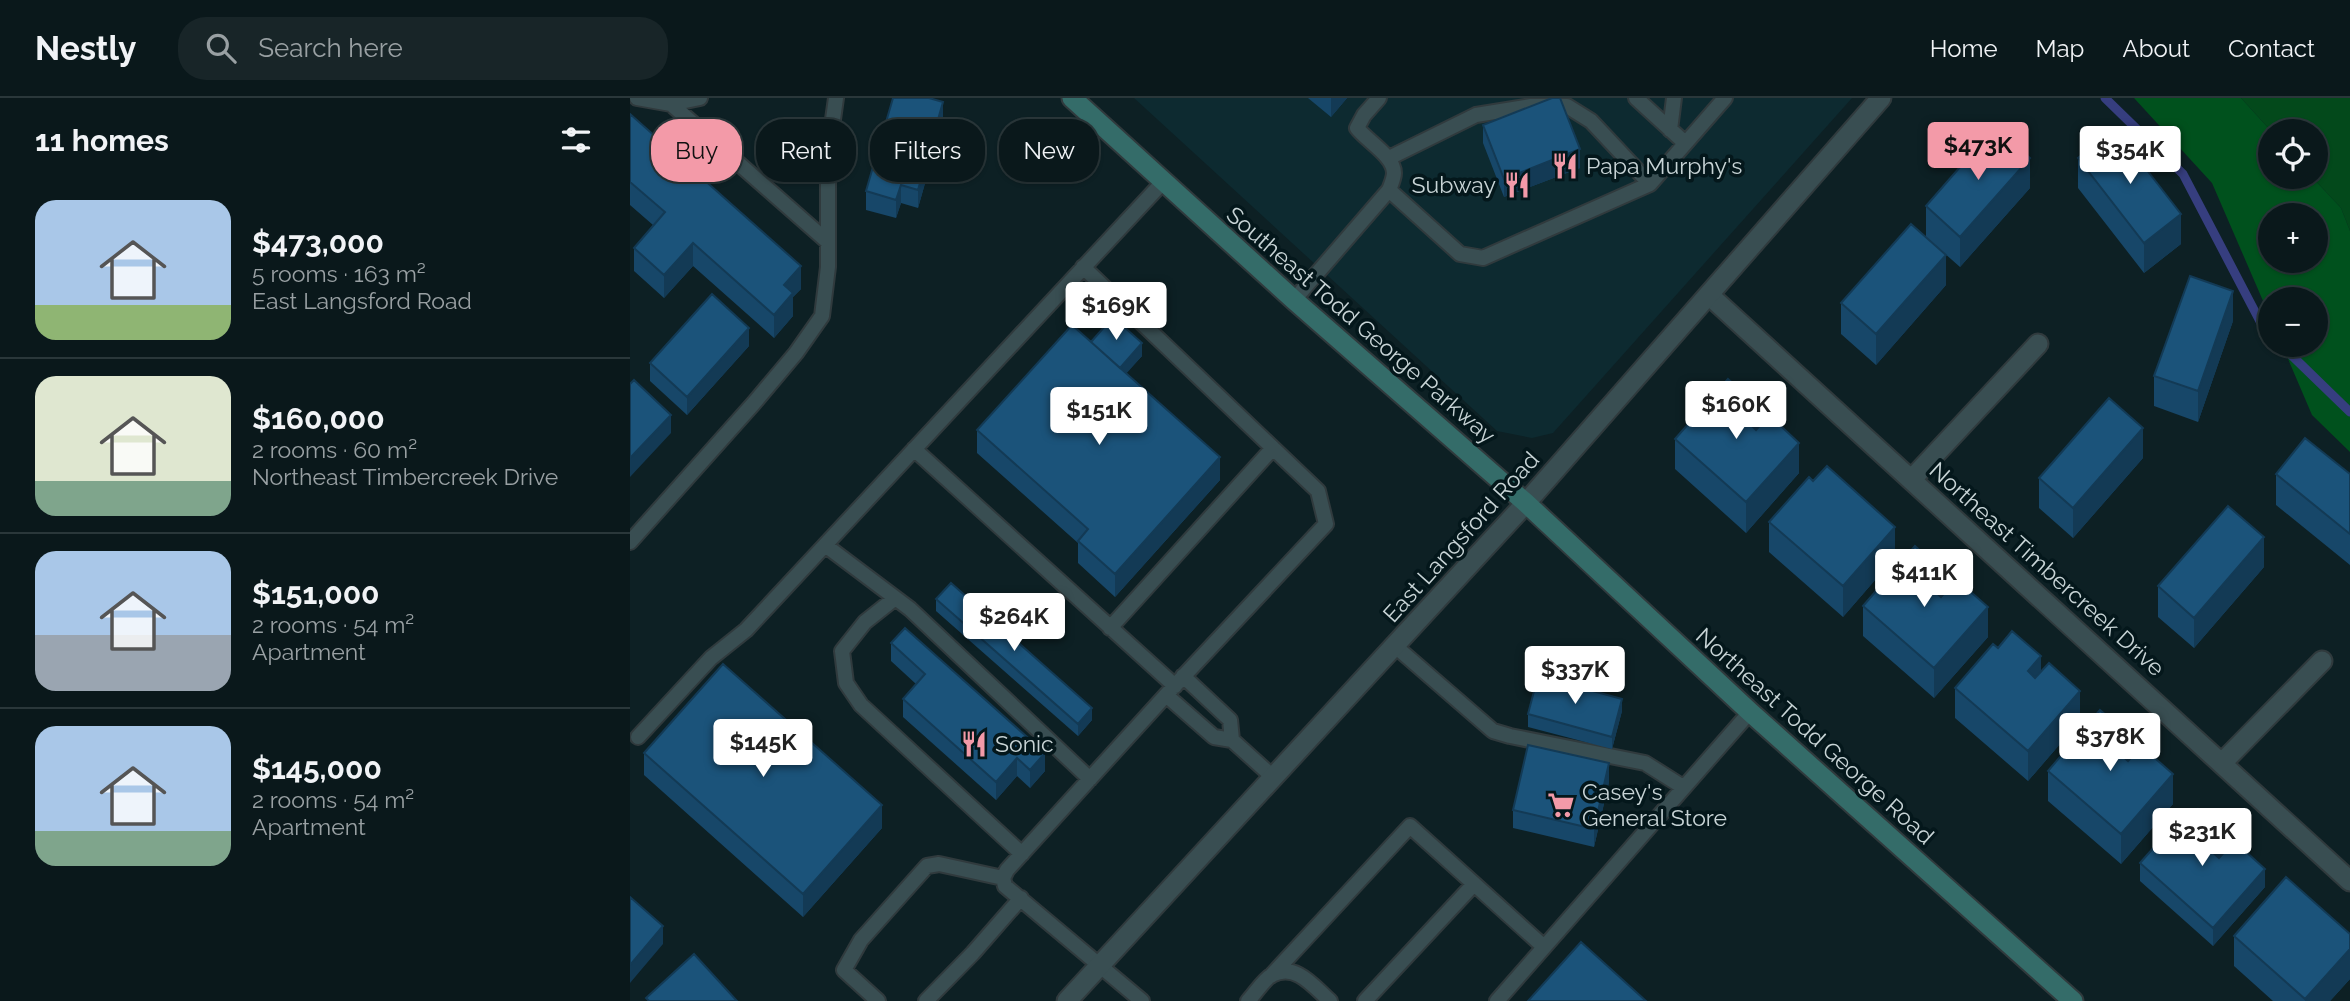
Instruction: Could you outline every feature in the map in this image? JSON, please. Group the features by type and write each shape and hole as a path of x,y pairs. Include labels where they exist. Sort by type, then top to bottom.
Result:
{"main road":[{"name":"Southeast Todd George Parkway","path":"1072,98 1294,300 1526,503"},
{"name":"Northeast Todd George Road","path":"1526,503 1749,712 2073,1001"}],"street":[{"name":"East Langsford Road","path":"1067,1001 1526,503 1881,98"},
{"name":"Northeast Timbercreek Drive","path":"1709,295 2350,881"},
{"path":"1912,479 2038,344"},
{"path":"2222,763 2322,661"}],"lane":[{"path":"637,98 671,104 700,98"},
{"path":"630,542 754,403 796,353 822,316 828,242 828,155 836,98"},
{"path":"1294,300 1390,190 1394,171 1389,158 1357,128 1379,98"},
{"path":"1636,98 1685,142"},
{"path":"1670,130 1674,98"},
{"path":"1390,190 1460,254 1483,258 1650,184 1725,98"},
{"path":"671,104 828,242"},
{"path":"1389,158 1476,115 1531,106 1567,106 1591,121 1650,184"},
{"path":"638,737 711,659 746,630 1163,181"},
{"path":"1083,267 1318,491 1326,524 1090,779 1007,870 1003,878 1005,886 1142,1001"},
{"path":"1110,628 1273,448"},
{"path":"914,449 1175,686 1230,720 1232,740"},
{"path":"825,545 910,609 1090,779"},
{"path":"894,599 865,622 842,651 846,683 861,705 1022,854"},
{"path":"1395,646 1493,731 1645,763 1683,787"},
{"path":"1175,686 1214,737 1232,740 1273,777"},
{"path":"1497,1001 1749,712"},
{"path":"1248,1001 1410,826 1544,947"},
{"path":"878,1001 844,970 861,940 927,866 939,864 1003,878"},
{"path":"1365,1001 1474,884"},
{"path":"926,1001 1021,898"},
{"path":"1271,976 1298,973 1330,1001"}],"shaded area":[{"path":"1134,98 1852,98 1553,433 1532,438 1497,431"}],"green space":[{"path":"2134,98 2241,98 2260,119 2258,189 2323,189 2341,208 2350,231 2350,452 2312,415 2287,357 2328,357 2328,287 2258,287 2258,289 2212,183"},
{"path":"2241,98 2350,98 2350,231 2341,208 2323,189 2328,189 2328,119 2260,119"}],"building":[{"path":"893,98 929,98 943,102 938,119 887,119"},
{"path":"1552,98 1560,98 1580,149 1504,179 1483,125"},
{"path":"630,114 651,133 651,182 706,182 801,266 784,285 793,293 774,315 693,243 664,275 634,248 665,212 630,182"},
{"path":"1995,127 2030,158 1960,237 1926,206"},
{"path":"2115,129 2181,214 2144,243 2078,158"},
{"path":"870,177 870,182 920,182 918,190 901,185 896,200 866,191"},
{"path":"1911,224 1946,255 1876,334 1841,303"},
{"path":"2190,276 2233,291 2198,391 2154,376"},
{"path":"712,294 749,328 687,397 650,363"},
{"path":"1113,317 1142,343 1120,368 1091,342"},
{"path":"1072,325 1220,457 1115,574 1078,541 1088,529 977,430"},
{"path":"1728,379 1760,408 1748,422 1756,430 1769,415 1799,443 1746,502 1675,439"},
{"path":"634,380 671,415 630,458 630,384"},
{"path":"2109,398 2143,428 2073,508 2039,478"},
{"path":"2305,438 2350,474 2350,534 2276,474"},
{"path":"1827,466 1895,527 1843,586 1769,522 1809,477 1813,481"},
{"path":"2228,506 2264,537 2194,618 2158,586"},
{"path":"1915,546 1935,564 1921,579 1941,597 1956,579 1988,607 1934,668 1863,606"},
{"path":"951,583 1092,708 1078,724 936,599"},
{"name":"Sonic","path":"905,628 1045,753 1030,770 1017,758 996,782 903,699 925,674 891,643"},
{"path":"2012,631 2041,656 2028,671 2035,678 2049,663 2080,691 2028,751 1955,688 1993,644 1998,648"},
{"path":"723,664 882,805 803,894 644,753"},
{"name":"Casey's General Store","path":"1538,676 1622,699 1612,737 1528,714"},
{"path":"2100,710 2133,739 2120,754 2128,761 2141,746 2173,774 2121,834 2048,771"},
{"name":"Casey's General Store","path":"1528,745 1609,763 1594,829 1513,810"},
{"path":"2198,809 2226,834 2211,851 2219,858 2234,841 2265,869 2213,928 2140,863 2179,819 2185,824"},
{"path":"2286,877 2350,934 2350,949 2305,999 2234,936"},
{"path":"630,897 663,926 630,965"},
{"path":"1581,942 1646,1001 1528,1001"},
{"path":"694,954 737,1001 649,1001 646,998"}],"waterway":[{"path":"2105,98 2183,174 2258,317"},
{"path":"2293,357 2350,412"}],"place":[{"name":"Papa Murphy's","path":"1565,166"},
{"name":"Subway","path":"1517,185"},
{"name":"Sonic","path":"974,744"},
{"name":"Casey's General Store","path":"1561,805"}]}
